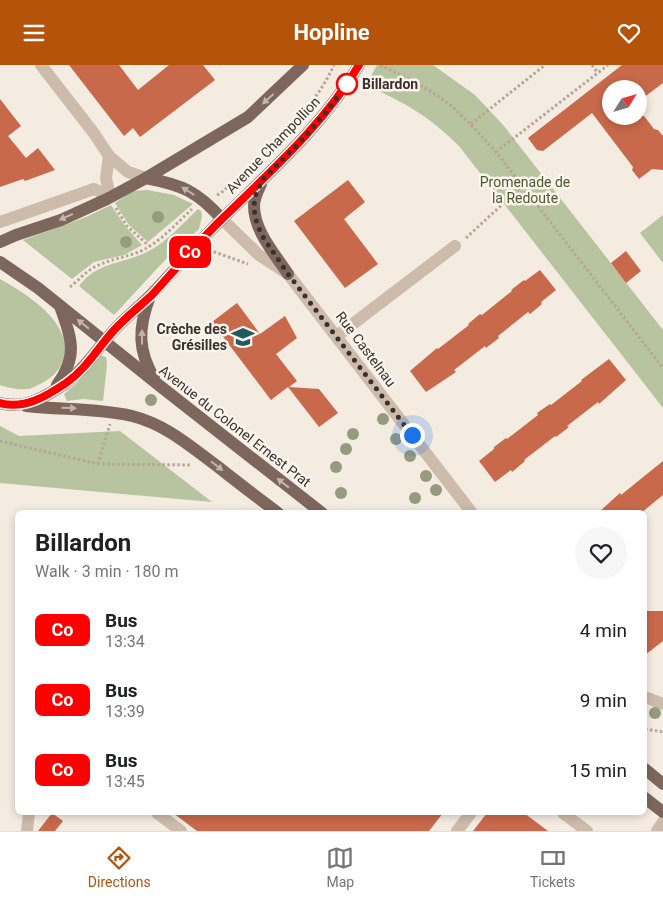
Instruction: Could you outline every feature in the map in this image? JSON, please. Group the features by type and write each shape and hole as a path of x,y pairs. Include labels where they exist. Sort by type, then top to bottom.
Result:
{"main road":[{"path":"0,242 60,220 146,178 248,117 303,65"},
{"name":"Avenue Champollion","path":"2,403 22,404 40,399 67,382 81,370 106,342 118,325 150,296 222,219 304,138 340,96 359,65"},
{"path":"146,178 176,184 202,200 222,219"},
{"path":"263,179 255,199 255,217 261,234 288,274"},
{"name":"Avenue du Colonel Ernest Prat","path":"0,262 38,288 318,510"},
{"path":"150,296 142,318 142,353 160,386"},
{"path":"53,391 65,375 71,360 69,335 60,306"},
{"path":"2,403 42,408 84,408 134,416 152,422 174,434 274,510"},
{"path":"647,771 663,784"},
{"path":"647,800 663,812"}],"street":[{"path":"41,65 93,132 109,156 128,172 146,178"},
{"path":"109,156 106,179 110,197"},
{"path":"0,222 94,189 110,197"},
{"name":"Rue Castelnau","path":"222,219 259,255 288,274 470,510"},
{"path":"337,336 455,246"},
{"path":"647,698 663,704"},
{"path":"27,831 29,815"},
{"path":"160,815 181,831"},
{"path":"457,831 469,815"},
{"path":"566,815 587,831"},
{"path":"657,831 663,822"}],"path":[{"name":"Avenue Champollion","path":"202,200 221,193 266,151 318,95 334,65"},
{"path":"380,65 414,81 449,104 471,124 496,152 663,368"},
{"path":"471,124 545,65"},
{"path":"592,65 598,73"},
{"path":"496,152 608,65"},
{"path":"455,246 468,237 522,186"},
{"path":"110,197 128,226 149,246"},
{"path":"70,287 90,269 137,253 162,238 202,200"},
{"path":"202,249 252,266"},
{"path":"658,362 663,357"},
{"path":"98,464 110,424"},
{"path":"0,441 98,464 215,465"},
{"path":"647,729 663,732"}],"green space":[{"name":"Promenade de la Redoute","path":"377,65 433,65 475,95 504,126 663,330 663,408 459,146 437,126 416,111 366,85"},
{"path":"147,190 174,195 193,204 148,242 129,225 115,203 133,191"},
{"path":"111,205 126,227 142,245 124,255 94,262 72,279 23,240 86,217"},
{"path":"198,209 201,211 202,216 199,229 166,259 114,315 79,286 94,272 154,248"},
{"path":"663,215 663,263 640,233"},
{"path":"0,279 25,294 48,313 63,337 65,354 58,369 46,381 30,389 17,389 0,385"},
{"path":"100,355 106,357 107,365 103,401 83,399 67,401 64,394 78,382"},
{"path":"0,426 19,436 120,431 212,502 0,483"}],"building":[{"path":"69,65 119,65 138,90 169,65 203,65 215,80 140,137 133,128 124,136"},
{"path":"622,65 663,65 663,83 648,94 648,80 603,80"},
{"path":"602,81 602,125 648,125 648,121 663,136 663,170 652,169 639,179 632,170 633,167 592,113 543,151 537,150 528,138"},
{"path":"0,99 21,126 8,136 26,158 38,148 55,170 25,181 23,179 0,187"},
{"path":"348,180 365,202 344,219 378,264 345,288 294,221"},
{"path":"626,251 641,271 626,283 611,263"},
{"path":"540,270 556,290 530,314 528,312 498,336 499,338 486,348 485,346 454,370 456,372 426,392 410,371 437,348 469,325 480,314 482,315 511,290"},
{"path":"237,303 260,334 285,316 297,338 276,354 297,381 289,387 319,389 338,413 319,427 288,387 271,400 212,322"},
{"path":"609,359 626,380 599,404 598,402 567,426 569,427 524,460 512,472 511,470 495,482 479,461 494,447 538,415 537,413 551,405"},
{"path":"663,461 663,495 645,510 601,510 620,493 621,495"},
{"path":"647,611 663,611 663,641 647,653"},
{"path":"50,815 55,815 63,821 55,831 38,831"},
{"path":"176,815 441,815 429,831 197,831"},
{"path":"485,815 527,815 548,831 473,831"}],"bus line":[{"name":"Co","path":"0,403 22,404 40,399 67,382 81,370 118,325 150,296 222,219 304,138 340,96 359,65"}],"place":[{"name":"Billardon","path":"347,84"},
{"name":"Crèche des Grésilles","path":"243,337"}],"route":[{"path":"347,84 304,138 263,179 256,194 254,205 255,217 261,234 288,274 412,435"}]}
